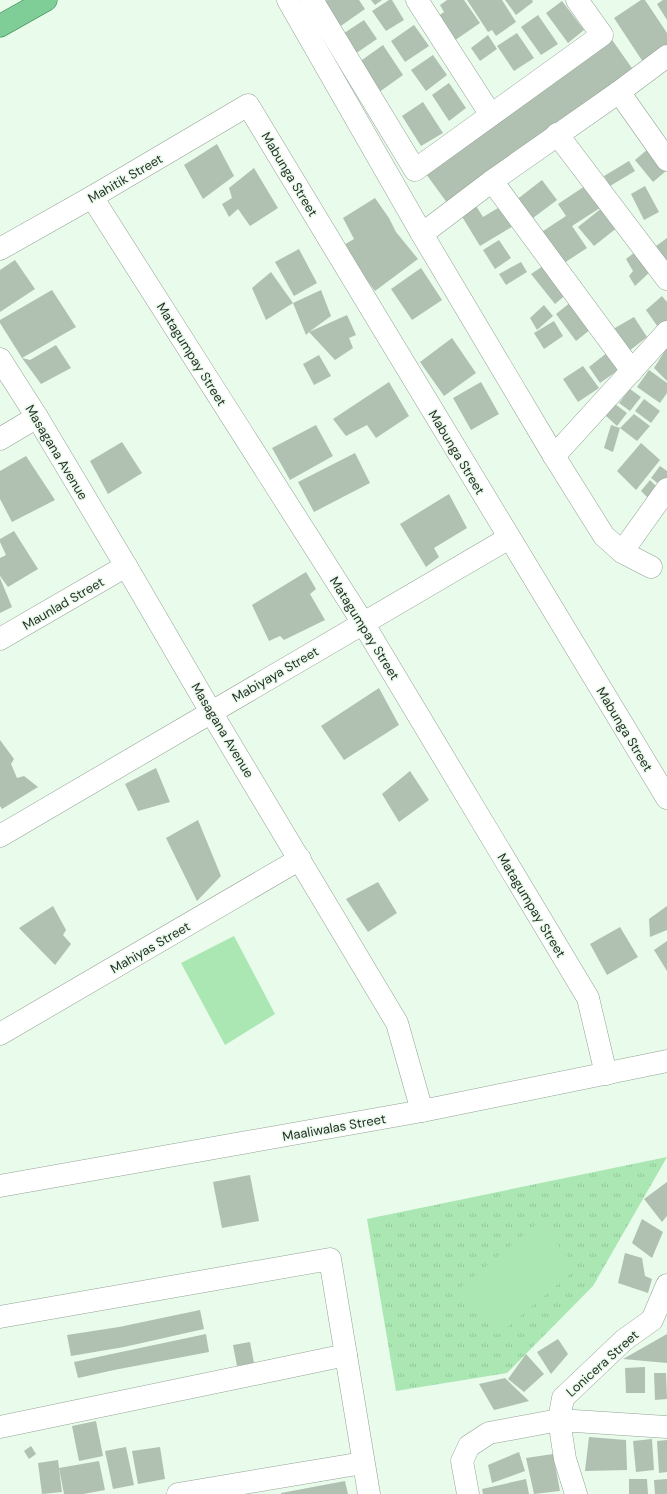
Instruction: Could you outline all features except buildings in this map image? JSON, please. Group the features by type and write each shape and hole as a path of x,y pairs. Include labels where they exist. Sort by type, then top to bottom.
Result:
{"main road":[{"path":"0,26 46,0"}],"street":[{"path":"288,0 422,234 554,456 604,536 622,552 651,567"},
{"path":"312,0 415,170 602,35 577,0"},
{"path":"421,2 491,115"},
{"path":"422,234 492,181 619,92 667,56"},
{"path":"619,92 667,160"},
{"name":"Mahitik Street","path":"0,249 92,197 248,105"},
{"name":"Mabunga Street","path":"248,105 667,798"},
{"path":"557,134 667,279"},
{"path":"492,181 632,371"},
{"name":"Matagumpay Street","path":"92,197 363,623 588,998 606,1074"},
{"path":"554,456 667,332"},
{"name":"Masagana Avenue","path":"0,359 37,417 397,1023 422,1111"},
{"path":"0,439 37,417"},
{"path":"622,552 667,489"},
{"name":"Mabiyaya Street","path":"0,836 509,538"},
{"name":"Maunlad Street","path":"0,639 126,566"},
{"name":"Mahiyas Street","path":"0,1034 300,859"},
{"name":"Maaliwalas Street","path":"0,1186 422,1111 667,1061"},
{"path":"0,1317 330,1259 369,1494"},
{"name":"Lonicera Street","path":"576,1494 565,1459 559,1420 563,1398 624,1340 659,1320 667,1285"},
{"path":"0,1427 346,1355"},
{"path":"468,1494 462,1460 469,1446 489,1434 559,1420 667,1427"},
{"path":"178,1494 364,1463"}],"green space":[{"path":"234,936 275,1014 225,1045 181,963"},
{"path":"667,1157 593,1286 507,1373 396,1391 367,1219"},
{"path":"539,1222 577,1268 498,1335 459,1289"}]}
